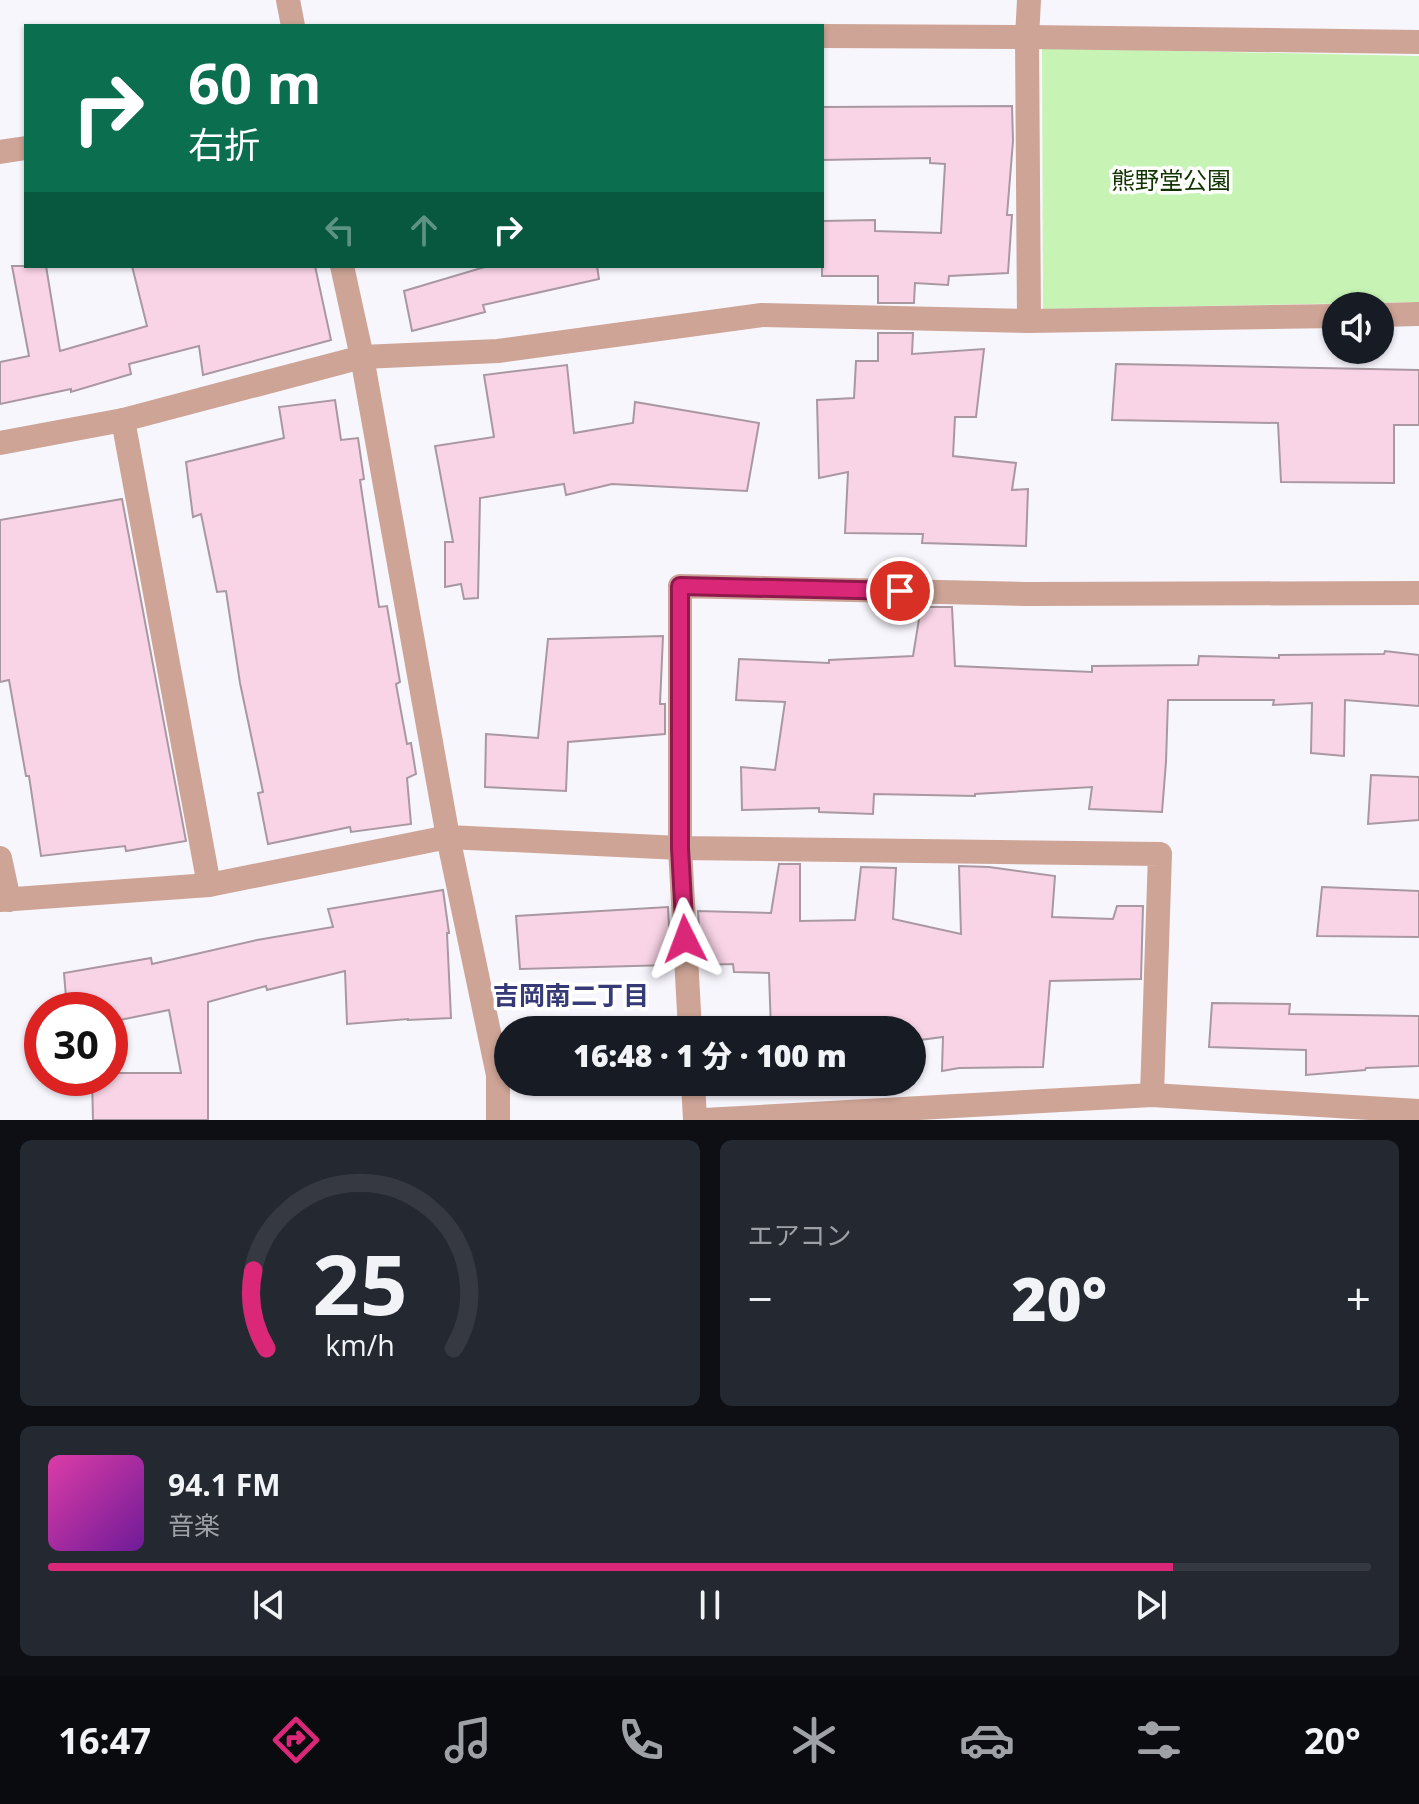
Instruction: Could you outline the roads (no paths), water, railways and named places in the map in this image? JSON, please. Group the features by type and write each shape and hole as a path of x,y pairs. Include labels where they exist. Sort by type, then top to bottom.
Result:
{"street":[{"path":"288,0 293,24"},
{"path":"1029,0 1029,321"},
{"path":"824,36 1419,42"},
{"path":"0,152 24,148"},
{"path":"342,268 362,357 448,837 498,1075 498,1120"},
{"path":"1394,315 1419,314"},
{"path":"0,443 123,420 362,357 498,351 762,315 1029,321 1322,316"},
{"path":"123,420 209,885"},
{"path":"689,1016 680,848 680,586 1026,594 1419,593"},
{"path":"0,858 4,900 209,885 448,837 680,848 1160,854 1152,1095"},
{"path":"704,1120 1152,1095 1419,1111"},
{"path":"694,1096 695,1120"}],"district":[{"name":"吉岡南二丁目","path":"571,995"}],"park label":[{"name":"熊野堂公園","path":"1171,179"}]}
